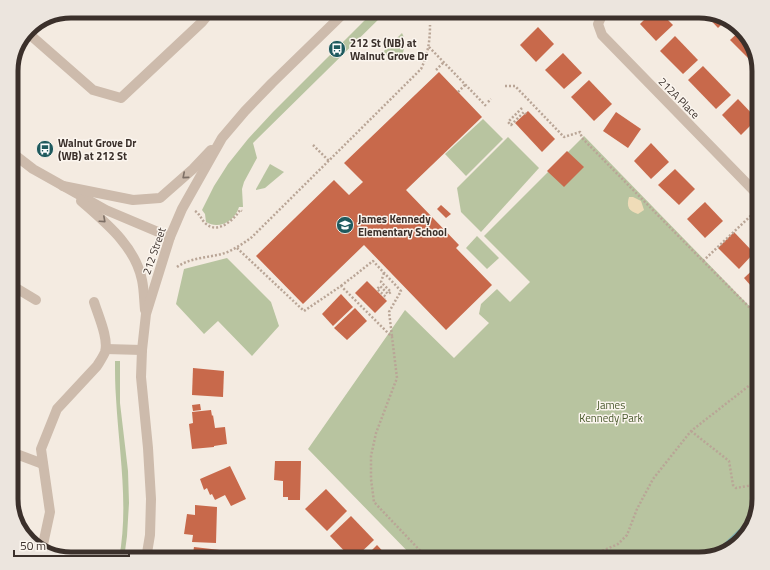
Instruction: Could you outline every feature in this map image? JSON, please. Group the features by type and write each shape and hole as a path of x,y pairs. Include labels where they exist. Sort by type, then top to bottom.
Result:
{"street":[{"path":"32,36 93,90 121,98 205,18"},
{"name":"212 Street","path":"147,552 150,535 151,499 141,377 142,350 146,314 170,237 182,209 222,138 262,94 339,18"},
{"name":"212A Place","path":"601,18 598,24 602,36 752,189"},
{"path":"63,186 133,200 160,198 193,169 222,138"},
{"path":"18,158 32,169 106,210 170,237"},
{"path":"63,186 106,223 130,250 142,279 146,314"},
{"path":"18,289 36,300"},
{"path":"43,544 50,512 41,450 57,409 97,366 106,349 105,337 94,302"},
{"path":"106,349 142,350"},
{"path":"18,455 43,464"}],"path":[{"path":"177,267 189,261 225,253 237,248 252,237 417,74 427,58 430,25"},
{"path":"429,46 487,107"},
{"path":"436,70 444,62"},
{"path":"458,92 466,84"},
{"path":"505,86 515,86 564,137 580,132 582,138 752,310"},
{"path":"488,102 491,99"},
{"path":"522,108 508,122 511,125 524,112 526,114"},
{"path":"313,145 329,161"},
{"path":"182,209 195,211 200,214 204,223 208,226 215,227 223,226 236,217 240,210 242,211"},
{"path":"703,261 752,215"},
{"path":"237,248 304,311 373,262 401,291 389,312 397,378 376,433 370,456 370,479 374,502 422,552"},
{"path":"384,273 381,282 390,292 388,294 380,286 377,289 386,297 385,298"},
{"path":"341,286 392,337"},
{"path":"600,552 618,544 627,535 653,480 691,431 752,383"},
{"path":"691,431 729,461 733,485 736,488 752,485"}],"green space":[{"path":"367,18 380,18 253,143 257,158 244,182 242,189 243,207 239,207 234,216 226,223 216,225 206,222 205,214 202,210 214,186 228,164 248,139"},
{"path":"402,33 404,45 401,57 382,55 382,53"},
{"path":"483,119 503,139 466,176 445,154"},
{"name":"James Kennedy Park","path":"584,136 752,309 752,506 745,525 734,539 722,546 706,552 408,552 308,449 405,310 454,358 489,323 479,314 481,304 497,289 510,302 530,282 484,236"},
{"path":"508,137 539,168 481,232 461,212 457,188"},
{"path":"270,164 284,172 265,188 256,190 256,189"},
{"path":"477,236 499,258 487,269 466,248"},
{"path":"227,258 271,302 279,326 252,356 218,321 204,334 176,304 184,269"},
{"path":"115,361 120,361 120,403 128,471 129,503 125,552 120,552 122,539 123,499"}],"sand":[{"path":"629,197 633,197 641,201 644,210 638,214 630,210 628,206"}],"building":[{"path":"646,18 666,18 673,25 656,41 640,24"},
{"path":"710,19 722,24 718,28"},
{"path":"538,27 554,44 536,62 520,45"},
{"path":"737,34 739,36 751,61 730,40"},
{"path":"675,36 698,60 683,74 660,51"},
{"path":"563,53 582,73 564,89 545,70"},
{"path":"703,66 731,95 716,109 688,80"},
{"path":"439,72 482,117 406,190 459,245 456,248 492,285 446,330 364,245 303,304 256,256 334,180 349,195 363,182 344,163"},
{"path":"589,80 612,104 594,121 571,97"},
{"path":"738,99 752,114 752,124 741,135 722,115"},
{"path":"528,111 555,139 542,152 515,123"},
{"path":"616,112 641,129 628,148 603,131"},
{"path":"651,143 669,162 651,179 634,161"},
{"path":"567,151 584,167 564,187 547,171"},
{"path":"675,169 695,189 679,205 658,185"},
{"path":"705,202 723,221 705,238 687,219"},
{"path":"441,205 451,214 446,218 437,209"},
{"path":"734,232 752,251 752,255 739,269 718,248"},
{"path":"752,271 752,287 744,278"},
{"path":"367,281 387,301 375,313 355,293"},
{"path":"341,294 353,307 333,326 322,314"},
{"path":"355,308 367,321 347,340 334,328"},
{"path":"193,368 224,371 223,397 192,395"},
{"path":"200,404 201,410 193,411 192,405"},
{"path":"211,410 215,428 225,427 227,444 192,449 189,424 193,423 192,412"},
{"path":"275,461 301,461 300,500 288,500 288,497 283,497 283,481 274,480"},
{"path":"230,466 246,499 231,506 225,495 215,500 212,494 210,495 207,488 204,490 200,479"},
{"path":"326,489 347,511 327,531 305,509"},
{"path":"195,505 217,507 216,543 192,542 193,535 184,534 187,514 195,515"},
{"path":"351,516 374,540 361,552 345,552 330,536"},
{"path":"377,545 384,552 370,552"},
{"path":"194,547 220,550 220,552 193,552"}],"waterway":[{"path":"727,543 742,529"}],"place":[{"name":"212 St (NB) at Walnut Grove Dr","path":"337,49"},
{"name":"Walnut Grove Dr (WB) at 212 St","path":"45,149"},
{"name":"James Kennedy Elementary School","path":"345,225"}]}
